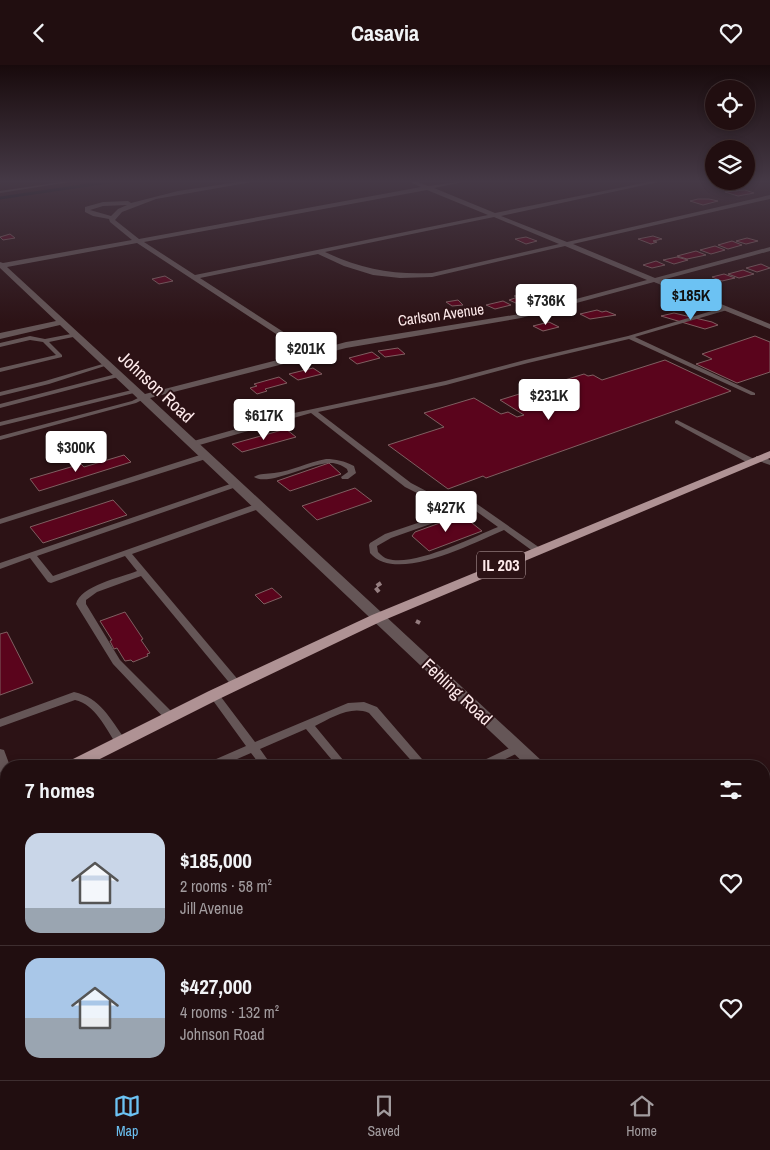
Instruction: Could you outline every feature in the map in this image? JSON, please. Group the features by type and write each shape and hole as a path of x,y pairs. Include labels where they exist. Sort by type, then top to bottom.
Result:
{"main road":[{"name":"IL 203","path":"85,760 236,684 377,618 537,550 763,459"}],"street":[{"path":"121,228 311,353"},
{"path":"0,265 206,228"},
{"path":"194,277 429,228"},
{"path":"527,228 770,327"},
{"path":"318,251 345,265 368,273 420,276 446,273 637,228"},
{"name":"Carlson Avenue","path":"140,394 374,339 520,316 770,249"},
{"name":"Johnson Road","path":"0,265 120,375 377,618"},
{"path":"759,323 770,319"},
{"path":"0,336 62,322"},
{"name":"Fehling Road","path":"377,618 530,760"}],"lane":[{"path":"193,444 313,411 446,383 527,361 630,337 724,309"},
{"path":"0,345 30,338 45,341 76,335"},
{"path":"630,337 753,394"},
{"path":"0,370 60,356 45,341"},
{"path":"0,394 48,383 108,364"},
{"path":"0,406 120,375"},
{"path":"0,424 140,394"},
{"path":"0,438 134,402 140,394"},
{"path":"313,411 419,492 430,496 464,499 537,550"},
{"path":"677,422 763,459"},
{"path":"0,522 206,456"},
{"path":"258,477 280,474 328,460 338,461 351,468 352,473 345,477"},
{"path":"0,566 236,484"},
{"path":"32,555 51,580 259,506"},
{"path":"474,506 388,536 373,545 374,553 381,559 392,563 418,560 505,527"},
{"path":"127,553 236,684"},
{"path":"144,573 94,590 82,599 81,604 116,662 170,717"},
{"path":"214,695 263,760"},
{"path":"0,723 74,696 82,696 91,702 121,742"},
{"path":"225,760 348,707 364,706 373,710 417,760"},
{"path":"308,725 338,760"},
{"path":"495,760 518,749"}],"path":[{"path":"379,592 375,587 381,583"}],"building":[{"path":"10,234 15,238 3,240 0,237"},
{"path":"653,236 662,239 653,241 657,242 651,244 638,239"},
{"path":"526,237 537,241 526,244 515,239"},
{"path":"747,238 758,241 746,244 736,241"},
{"path":"732,241 742,245 728,249 718,245"},
{"path":"715,246 725,250 711,254 700,250"},
{"path":"696,251 706,255 687,259 677,256"},
{"path":"677,257 688,260 674,264 663,260"},
{"path":"656,261 665,265 652,268 643,265"},
{"path":"761,264 770,268 757,272 746,268"},
{"path":"743,270 754,274 739,278 728,274"},
{"path":"724,274 735,278 722,281 712,277"},
{"path":"165,276 173,281 159,284 152,279"},
{"path":"526,293 535,297 531,298 535,300 518,304 509,300 518,297 514,296"},
{"path":"458,300 463,305 452,306 446,302"},
{"path":"503,301 511,305 495,309 486,305"},
{"path":"478,306 485,311 467,315 459,310"},
{"path":"597,310 616,315 590,319 580,314"},
{"path":"674,313 718,325 705,329 661,316"},
{"path":"421,315 425,320 404,323 399,317"},
{"path":"549,322 559,327 543,331 533,326"},
{"path":"755,336 770,342 770,372 737,383 696,364 712,359 702,354"},
{"path":"398,348 405,354 385,357 378,351"},
{"path":"372,352 380,358 357,364 349,358"},
{"path":"665,360 731,391 486,478 483,476 448,489 388,445 444,427 424,413 474,398 501,414 508,412 517,417 524,415 500,400 584,374 588,376 593,375 602,380"},
{"path":"313,368 322,374 298,380 289,374"},
{"path":"279,377 287,383 265,389 267,391 257,394 250,388 257,386 254,384"},
{"path":"286,429 296,437 242,452 232,444"},
{"path":"124,455 131,462 39,491 30,479 81,464 84,467"},
{"path":"329,463 341,474 290,491 277,481"},
{"path":"355,488 372,501 317,520 302,506"},
{"path":"113,500 127,515 43,543 30,527"},
{"path":"462,515 482,531 429,551 412,536 415,532"},
{"path":"272,588 282,597 264,604 255,595"},
{"path":"125,612 150,653 147,654 148,656 133,662 131,660 125,661 117,648 114,649 110,641 112,640 100,621"},
{"path":"7,632 33,683 0,695 0,634"}]}
